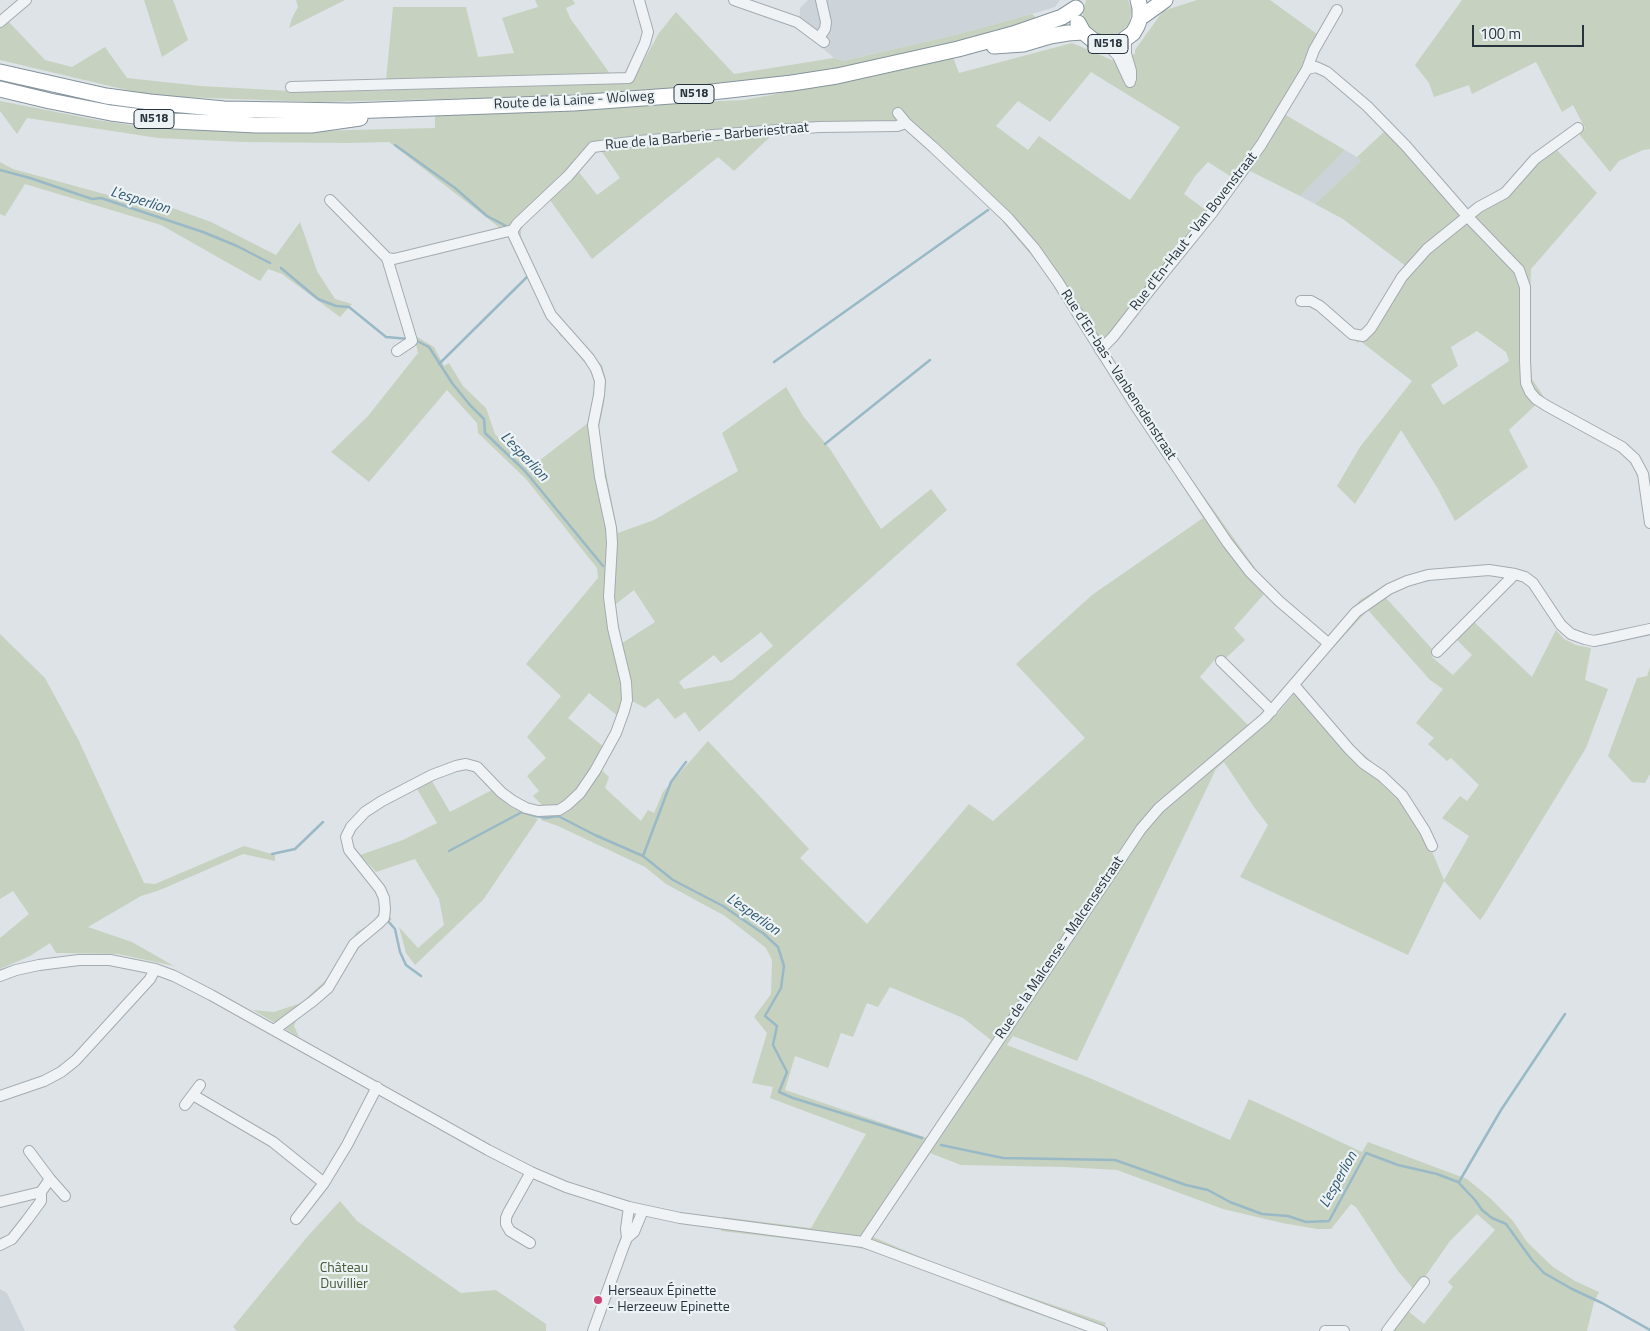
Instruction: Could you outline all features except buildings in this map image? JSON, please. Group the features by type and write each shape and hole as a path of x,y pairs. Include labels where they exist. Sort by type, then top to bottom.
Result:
{"highway":[{"name":"N518","path":"1083,32 1094,41 1107,44 1126,39 1137,26 1140,18 1138,0"},
{"name":"N518","path":"1140,18 1165,0"},
{"name":"Route de la Laine - Wolweg","path":"958,49 1023,44 1050,36 1083,32 1076,18 1077,4"},
{"name":"Route de la Laine - Wolweg","path":"0,72 106,96 224,109 348,111 574,103 694,94 837,76 958,49 1013,34 1062,17 1077,4"},
{"name":"Route de la Laine - Wolweg","path":"0,89 50,102 111,113 174,121 311,126 427,108"}],"street":[{"path":"0,22 26,0"},
{"path":"291,87 629,78 648,32 639,0"},
{"path":"734,0 797,22 822,40 826,22 821,0"},
{"name":"Rue d'En-Haut - Van Bovenstraat","path":"1100,350 1113,337 1212,213 1261,145 1307,69 1314,50 1337,10"},
{"path":"1107,44 1118,56 1130,82 1131,70 1126,54 1126,39"},
{"path":"1307,69 1316,67 1326,72 1366,106 1412,152 1468,216 1519,270 1525,287 1524,337 1526,383 1530,392 1547,406 1622,447 1635,459 1643,474 1650,523"},
{"name":"Rue d'En-bas - Vanbenedenstraat","path":"898,113 906,123 1002,212 1034,248 1227,542 1250,572 1279,601 1328,643"},
{"name":"Rue de la Barberie - Barberiestraat","path":"513,230 536,205 568,176 593,147 739,133 819,127 897,126 906,123"},
{"path":"1301,301 1311,301 1320,306 1352,334 1363,336 1402,277 1427,249 1479,207 1505,193 1535,159 1578,128"},
{"path":"330,200 387,258 412,340 397,351"},
{"path":"274,1030 328,988 354,944 384,918 384,898 380,889 349,850 346,837 351,827 365,812 382,801 432,776 466,764 477,767 513,802 538,811 559,810 580,793 595,771 616,733 627,700 624,672 610,607 612,535 598,468 593,425 600,381 596,369 551,315 512,234 513,230 394,259 387,258"},
{"name":"Rue de la Malcense - Malcensestraat","path":"863,1242 1141,829 1159,808 1266,718 1356,612 1389,589 1407,581 1428,575 1489,570 1515,574 1525,577 1533,583 1554,616 1571,634 1594,641 1650,629"},
{"path":"1437,652 1515,574"},
{"path":"1221,660 1272,710"},
{"path":"1294,686 1349,749 1402,795 1432,846"},
{"path":"0,976 39,965 79,960 110,960 174,976 488,1150 566,1187 643,1210 723,1224 863,1242 1102,1331"},
{"path":"0,1096 44,1081 61,1072 76,1060 150,979 155,970"},
{"path":"185,1106 200,1085"},
{"path":"296,1219 324,1183 347,1145 377,1087"},
{"path":"193,1095 273,1142 324,1183"},
{"path":"29,1150 65,1196"},
{"path":"529,1244 510,1231 506,1224 506,1218 531,1172"},
{"path":"0,1244 12,1239 27,1220 41,1201 41,1192 50,1179"},
{"path":"0,1202 41,1192"},
{"path":"593,1331 627,1238 626,1229 629,1206"},
{"path":"627,1238 634,1232 643,1210"},
{"path":"1387,1331 1424,1282"},
{"path":"1325,1331 1344,1331"}],"shaded area":[{"path":"808,0 1060,0 1055,7 1032,14 955,35 843,61 834,58 799,28 800,8"},
{"path":"1345,150 1362,160 1315,204 1300,196"},
{"path":"0,1289 7,1293 25,1331 0,1331"}],"green space":[{"path":"144,0 173,0 188,40 162,57"},
{"path":"296,0 345,0 289,28 298,7"},
{"path":"535,0 573,0 575,4 566,8 570,18 616,82 633,80 659,33 676,12 734,74 834,58 843,61 955,35 1032,14 1039,20 839,68 744,82 572,96 318,102 152,96 0,60 0,27 7,20 45,60 72,67 105,47 127,78 201,86 290,91 385,91 393,7 466,7 478,57 514,53 502,18 538,7"},
{"path":"1086,0 1128,0 1132,10 1129,23 1114,36 1108,37 1095,33 1086,24 1083,17"},
{"path":"1197,0 1270,0 1324,39 1279,111 1345,150 1300,196 1250,171 1241,183 1208,162 1195,176 1184,194 1215,217 1112,345 1105,351 1123,395 1043,269 987,203 906,130 772,135 734,171 718,157 592,259 550,200 525,223 521,230 521,237 553,309 568,330 561,337 537,296 508,237 509,226 500,228 389,142 243,142 158,138 27,118 17,134 0,111 0,101 97,120 157,129 309,131 435,128 435,114 744,100 888,73 953,57 959,73 1072,43 1112,60 1135,54 1135,50 1163,11","holes":["1091,72 1180,127 1130,200 1039,136 1028,150 996,126 1018,101 1050,122","590,145 600,149 620,178 597,195 574,166"]},
{"path":"1462,0 1650,0 1650,149 1643,150 1619,161 1610,172 1579,134 1585,128 1573,105 1562,112 1536,62 1472,94 1469,85 1434,97 1429,83 1415,65"},
{"path":"1386,130 1466,220 1508,195 1521,183 1542,157 1556,149 1597,193 1531,269 1529,337 1532,379 1544,397 1509,430 1528,467 1455,521 1438,489 1401,430 1355,504 1337,486 1360,447 1412,381 1360,341 1358,343 1326,315 1356,331 1362,331 1407,267 1343,219 1315,204 1361,161 1357,157","holes":["1477,331 1506,352 1509,361 1443,405 1431,385 1458,366 1451,347"]},
{"path":"0,162 13,169 137,203 142,197 211,222 276,255 300,222 317,271 335,299 352,304 340,317 282,274 268,269 260,281 161,225 25,184 5,216 0,214"},
{"path":"414,335 434,347 444,366 449,363 463,386 486,408 495,434 512,452 531,467 588,423 597,387 593,372 580,357 586,350 602,365 606,381 604,404 598,432 618,533 654,520 738,471 722,433 786,387 803,416 830,449 881,529 931,489 947,510 699,732 685,712 675,719 658,698 645,708 634,702 622,700 619,717 589,693 568,718 604,747 595,764 609,777 605,788 641,821 648,810 654,813 663,792 708,741 809,849 800,858 867,924 969,804 993,821 1085,738 1016,664 1092,595 1203,518 1147,431 1153,425 1258,572 1294,609 1328,637 1360,600 1378,589 1433,650 1432,657 1453,675 1472,655 1456,639 1473,621 1532,677 1556,630 1564,639 1576,645 1591,648 1585,680 1608,689 1586,748 1480,920 1444,881 1408,955 1240,877 1268,825 1224,762 1216,769 1077,1061 1013,1036 1007,1045 1092,1079 1230,1140 1249,1099 1362,1152 1368,1142 1467,1179 1513,1221 1527,1242 1553,1267 1575,1281 1599,1292 1594,1302 1587,1331 1392,1331 1408,1311 1424,1324 1453,1287 1448,1282 1495,1230 1477,1214 1450,1241 1415,1291 1398,1271 1356,1207 1351,1204 1331,1229 1317,1229 1223,1209 1117,1170 961,1165 930,1153 873,1237 930,1261 925,1270 868,1250 850,1246 721,1231 723,1217 811,1228 866,1134 770,1098 773,1087 752,1083 767,1033 754,1017 771,994 772,960 766,948 725,916 666,884 645,867 558,826 541,820 544,815 551,814 533,796 539,791 527,776 546,758 527,737 561,696 526,664 598,578 597,568 526,479 478,433 477,423 447,390 369,482 331,452 368,416 418,353","holes":["634,590 655,622 616,647 607,611","1264,594 1330,651 1368,610 1430,680 1443,689 1416,723 1434,738 1428,744 1447,761 1451,758 1479,785 1467,801 1460,796 1442,818 1469,836 1444,880 1426,837 1402,797 1379,768 1347,740 1301,686 1278,713 1256,733 1200,677 1217,657 1222,656 1225,659 1245,640 1234,628","761,632 773,646 732,680 684,689 679,682 714,655 721,663","890,987 963,1018 991,1040 927,1138 785,1090 795,1056 828,1068 841,1033 853,1037 867,1003 878,1007"]},
{"path":"0,634 45,678 79,741 144,883 155,884 244,846 275,855 275,861 243,854 160,890 141,896 88,927 132,942 174,966 118,954 56,953 50,943 30,956 0,969 0,938 29,914 13,891 0,899"},
{"path":"1650,667 1650,774 1645,783 1632,782 1608,756 1637,678 1647,676"},
{"path":"432,781 450,812 492,790 513,808 538,819 483,900 415,965 406,953 399,927 418,948 444,925 439,899 415,859 376,872 360,855 403,840 437,823 417,789"},
{"path":"382,907 392,919 359,948 341,975 298,1016 294,1026 299,1037 253,1010 274,1012 301,1003 327,979 357,932 374,922"},
{"name":"Château Duvillier","path":"340,1201 357,1221 461,1293 496,1290 546,1324 546,1331 237,1331 233,1327 307,1237"},
{"path":"1006,1289 1106,1323 1101,1331 1088,1331 998,1300"}],"waterway":[{"path":"395,145 455,188 487,216 506,226"},
{"name":"L'esperlion","path":"0,170 92,199 101,198 203,232 237,246 270,263"},
{"path":"774,362 988,210"},
{"name":"L'esperlion","path":"281,268 318,299 336,306 349,307 386,337 409,339"},
{"path":"439,364 527,277"},
{"name":"L'esperlion","path":"415,340 429,347 452,383 484,419 485,433 525,471 603,566"},
{"path":"825,444 930,360"},
{"name":"L'esperlion","path":"686,762 671,782 643,856 673,880 723,906 764,934 778,947 784,966 781,988 765,1016 777,1026 773,1045 787,1072 779,1092 922,1138"},
{"path":"449,851 522,812 546,818 558,816 643,856"},
{"path":"272,854 295,849 323,822"},
{"path":"388,921 395,929 400,952 406,965 421,976"},
{"path":"1459,1182 1501,1110 1565,1014"},
{"name":"L'esperlion","path":"941,1145 1003,1158 1115,1160 1186,1185 1208,1190 1230,1202 1262,1214 1288,1216 1306,1222 1329,1221 1366,1153 1398,1165 1437,1174 1458,1182 1482,1210 1492,1218 1506,1224 1532,1260 1544,1273 1650,1330"}],"place":[{"name":"Herseaux Épinette - Herzeeuw Epinette","path":"598,1300"}]}
